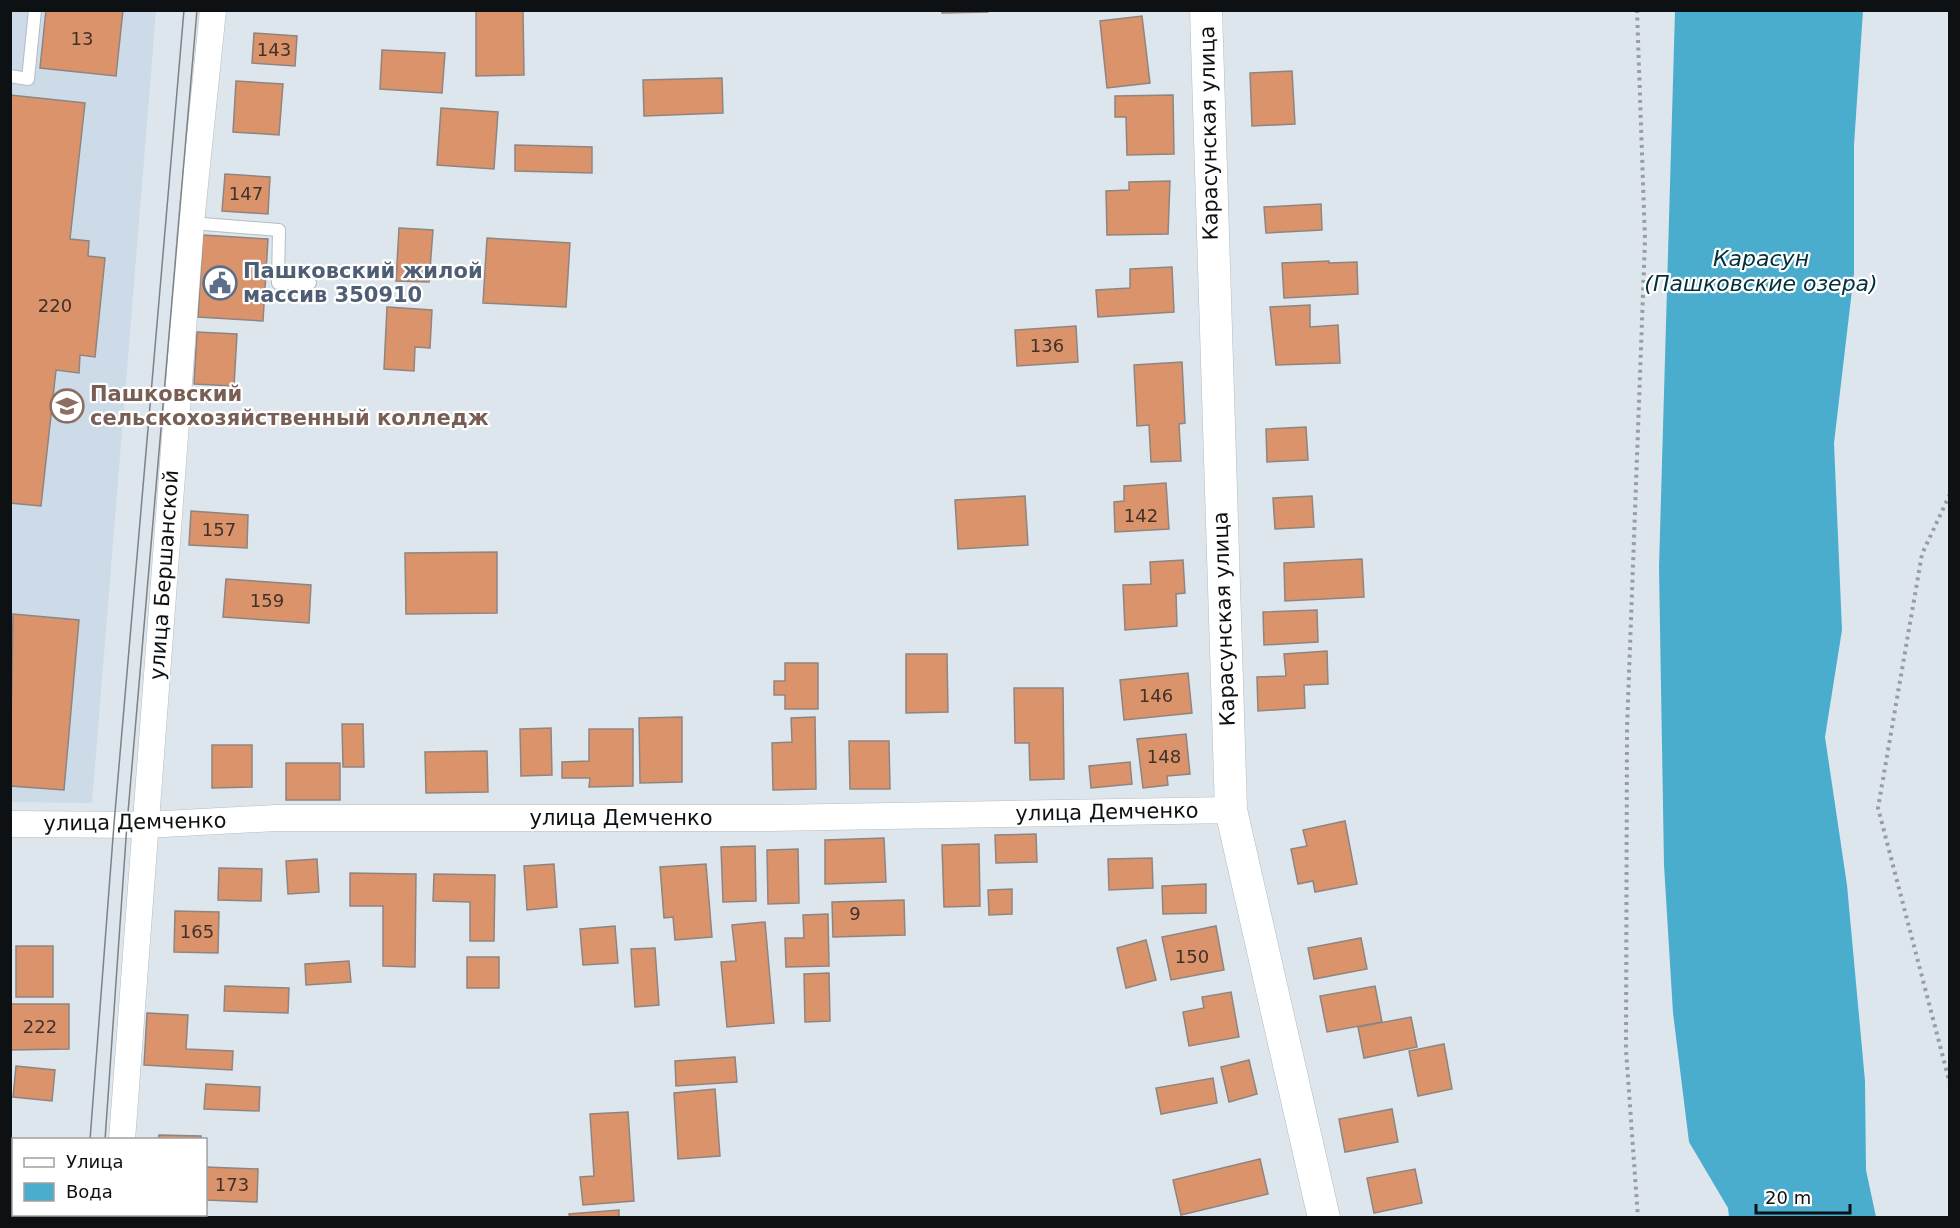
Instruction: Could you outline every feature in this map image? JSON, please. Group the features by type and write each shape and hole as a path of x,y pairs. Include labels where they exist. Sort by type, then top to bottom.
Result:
{"street":[{"name":"улица Бершанской","path":"122,1138 190,223 213,10"},
{"name":"Карасунская улица","path":"1206,10 1231,810 1324,1218"},
{"name":"улица Демченко","path":"10,824 145,825 276,818 772,818 1231,810"}],"lane":[{"path":"10,76 28,79 34,10"},
{"path":"190,223 279,230 278,283 310,283"}],"path":[{"path":"1637,10 1645,240 1628,728 1626,1050 1638,1218"},
{"path":"1950,494 1922,554 1878,807 1950,1084"}],"shaded area":[{"name":"Пашковский сельскохозяйственный колледж","path":"11,11 156,11 92,803 11,802"}],"water":[{"name":"Карасун (Пашковские озера)","path":"1675,11 1863,11 1854,145 1854,273 1834,443 1842,630 1825,737 1847,885 1865,1081 1866,1170 1876,1217 1729,1217 1728,1208 1689,1142 1673,1013 1664,865 1659,567"}],"building":[{"path":"46,10 123,10 116,76 40,68"},
{"path":"476,10 523,10 524,75 476,76"},
{"path":"942,10 988,10 988,12 942,13"},
{"path":"1142,16 1150,83 1107,88 1100,21"},
{"path":"254,33 297,36 295,66 252,63"},
{"path":"382,50 445,53 442,93 380,89"},
{"path":"1292,71 1295,124 1252,126 1250,73"},
{"path":"722,78 723,113 644,116 643,80"},
{"path":"236,81 283,84 279,135 233,132"},
{"path":"10,95 85,103 70,239 89,241 88,256 105,258 95,357 80,355 79,373 56,370 41,506 10,503"},
{"path":"1173,95 1174,154 1127,155 1126,117 1115,117 1115,96"},
{"path":"441,108 498,112 494,169 437,165"},
{"path":"515,145 592,147 592,173 515,171"},
{"path":"225,174 270,177 268,214 222,211"},
{"path":"1170,181 1168,234 1107,235 1106,191 1129,190 1129,182"},
{"path":"1321,204 1322,230 1266,233 1264,207"},
{"path":"399,228 433,230 429,282 396,281"},
{"path":"203,235 268,239 263,321 198,317"},
{"path":"487,238 570,243 566,307 483,303"},
{"path":"1329,261 1329,263 1357,262 1358,294 1284,298 1282,263"},
{"path":"1172,267 1174,312 1098,317 1096,290 1130,288 1130,269"},
{"path":"1310,305 1310,327 1338,325 1340,363 1276,365 1270,307"},
{"path":"387,307 432,310 430,348 415,347 414,371 384,369"},
{"path":"1076,326 1078,362 1017,366 1015,330"},
{"path":"197,332 237,334 234,386 194,384"},
{"path":"1182,362 1185,423 1179,424 1181,461 1151,462 1149,425 1137,426 1134,365"},
{"path":"1306,427 1308,460 1267,462 1266,429"},
{"path":"1166,483 1169,529 1115,532 1114,502 1124,501 1124,486"},
{"path":"1025,496 1028,545 958,549 955,500"},
{"path":"1312,496 1314,527 1275,529 1273,498"},
{"path":"191,511 248,515 247,548 189,545"},
{"path":"497,552 497,613 406,614 405,553"},
{"path":"1362,559 1364,597 1285,601 1284,563"},
{"path":"1183,560 1185,593 1176,594 1177,626 1125,630 1123,585 1151,584 1150,562"},
{"path":"226,579 311,585 309,623 223,617"},
{"path":"1317,610 1318,642 1264,645 1263,612"},
{"path":"13,614 79,620 64,790 10,786"},
{"path":"1327,651 1328,684 1304,685 1305,708 1258,711 1257,677 1286,676 1284,654"},
{"path":"906,654 947,654 948,712 906,713"},
{"path":"785,663 818,663 818,709 785,709 785,695 774,695 774,681 785,681"},
{"path":"1188,673 1192,713 1124,720 1120,680"},
{"path":"1014,688 1063,688 1064,779 1030,780 1029,743 1015,743"},
{"path":"682,717 682,782 640,783 639,718"},
{"path":"815,717 816,789 773,790 772,743 792,742 791,718"},
{"path":"342,724 363,724 364,767 343,767"},
{"path":"551,728 552,775 521,776 520,729"},
{"path":"589,729 633,729 633,786 589,787 590,778 562,778 562,762 589,761"},
{"path":"1186,734 1190,774 1167,776 1168,785 1143,788 1137,739"},
{"path":"849,741 889,741 890,789 850,789"},
{"path":"212,745 252,745 252,787 212,788"},
{"path":"487,751 488,792 426,793 425,752"},
{"path":"1130,762 1132,784 1091,788 1089,766"},
{"path":"286,763 340,763 340,800 286,800"},
{"path":"1345,821 1357,884 1315,892 1313,881 1298,884 1291,849 1307,846 1303,830"},
{"path":"1036,834 1037,862 996,863 995,835"},
{"path":"884,838 886,882 825,884 825,840"},
{"path":"979,844 980,906 944,907 942,845"},
{"path":"755,846 756,901 723,902 721,847"},
{"path":"798,849 799,903 768,904 767,850"},
{"path":"1152,858 1153,888 1109,890 1108,859"},
{"path":"317,859 319,892 288,894 286,861"},
{"path":"554,864 557,907 527,910 524,866"},
{"path":"706,864 712,937 675,940 673,917 664,918 660,867"},
{"path":"219,868 262,869 261,901 218,900"},
{"path":"350,873 416,874 415,967 383,966 383,906 350,906"},
{"path":"434,874 495,875 494,941 470,941 470,902 433,901"},
{"path":"1206,884 1206,913 1163,914 1162,886"},
{"path":"1012,889 1012,914 989,915 988,890"},
{"path":"904,900 905,935 833,937 832,902"},
{"path":"175,911 219,912 218,953 174,952"},
{"path":"828,914 829,966 786,967 785,938 804,938 803,915"},
{"path":"765,922 774,1023 727,1027 721,962 736,961 732,925"},
{"path":"615,926 618,963 583,965 580,929"},
{"path":"1216,926 1224,970 1171,980 1162,937"},
{"path":"1361,938 1367,969 1314,979 1308,948"},
{"path":"1146,940 1156,980 1126,988 1117,948"},
{"path":"16,946 53,946 53,997 16,997"},
{"path":"655,948 659,1005 635,1007 631,949"},
{"path":"467,957 499,957 499,988 467,988"},
{"path":"349,961 351,982 306,985 305,964"},
{"path":"829,973 830,1021 805,1022 804,974"},
{"path":"225,986 289,988 288,1013 224,1011"},
{"path":"1375,986 1382,1022 1327,1032 1320,996"},
{"path":"1231,992 1239,1037 1189,1046 1183,1012 1204,1008 1202,997"},
{"path":"10,1004 69,1004 69,1049 10,1050"},
{"path":"147,1013 188,1015 186,1049 233,1051 232,1070 144,1065"},
{"path":"1411,1017 1417,1047 1364,1058 1358,1027"},
{"path":"1444,1044 1452,1089 1418,1096 1409,1051"},
{"path":"735,1057 737,1082 676,1086 675,1061"},
{"path":"1249,1060 1257,1094 1229,1102 1221,1067"},
{"path":"16,1066 55,1070 52,1101 13,1097"},
{"path":"1213,1078 1217,1103 1161,1114 1156,1088"},
{"path":"206,1084 260,1087 259,1111 204,1109"},
{"path":"715,1089 720,1156 678,1159 674,1093"},
{"path":"1392,1109 1398,1142 1345,1152 1339,1119"},
{"path":"628,1112 634,1201 583,1205 580,1177 594,1176 590,1114"},
{"path":"159,1135 201,1136 201,1138 158,1138"},
{"path":"1260,1159 1268,1194 1181,1215 1173,1180"},
{"path":"207,1167 258,1169 257,1202 207,1200"},
{"path":"1415,1169 1422,1203 1374,1213 1367,1178"},
{"path":"619,1210 619,1218 570,1218 569,1214"},
{"path":"140,1216 205,1216 205,1218 140,1218"}],"tram line":[{"path":"90,1138 114,824 184,10"},
{"path":"105,1138 127,824 197,10"}],"place":[{"name":"Пашковский жилой массив 350910","path":"220,283"},
{"name":"Пашковский сельскохозяйственный колледж","path":"67,406"}]}
